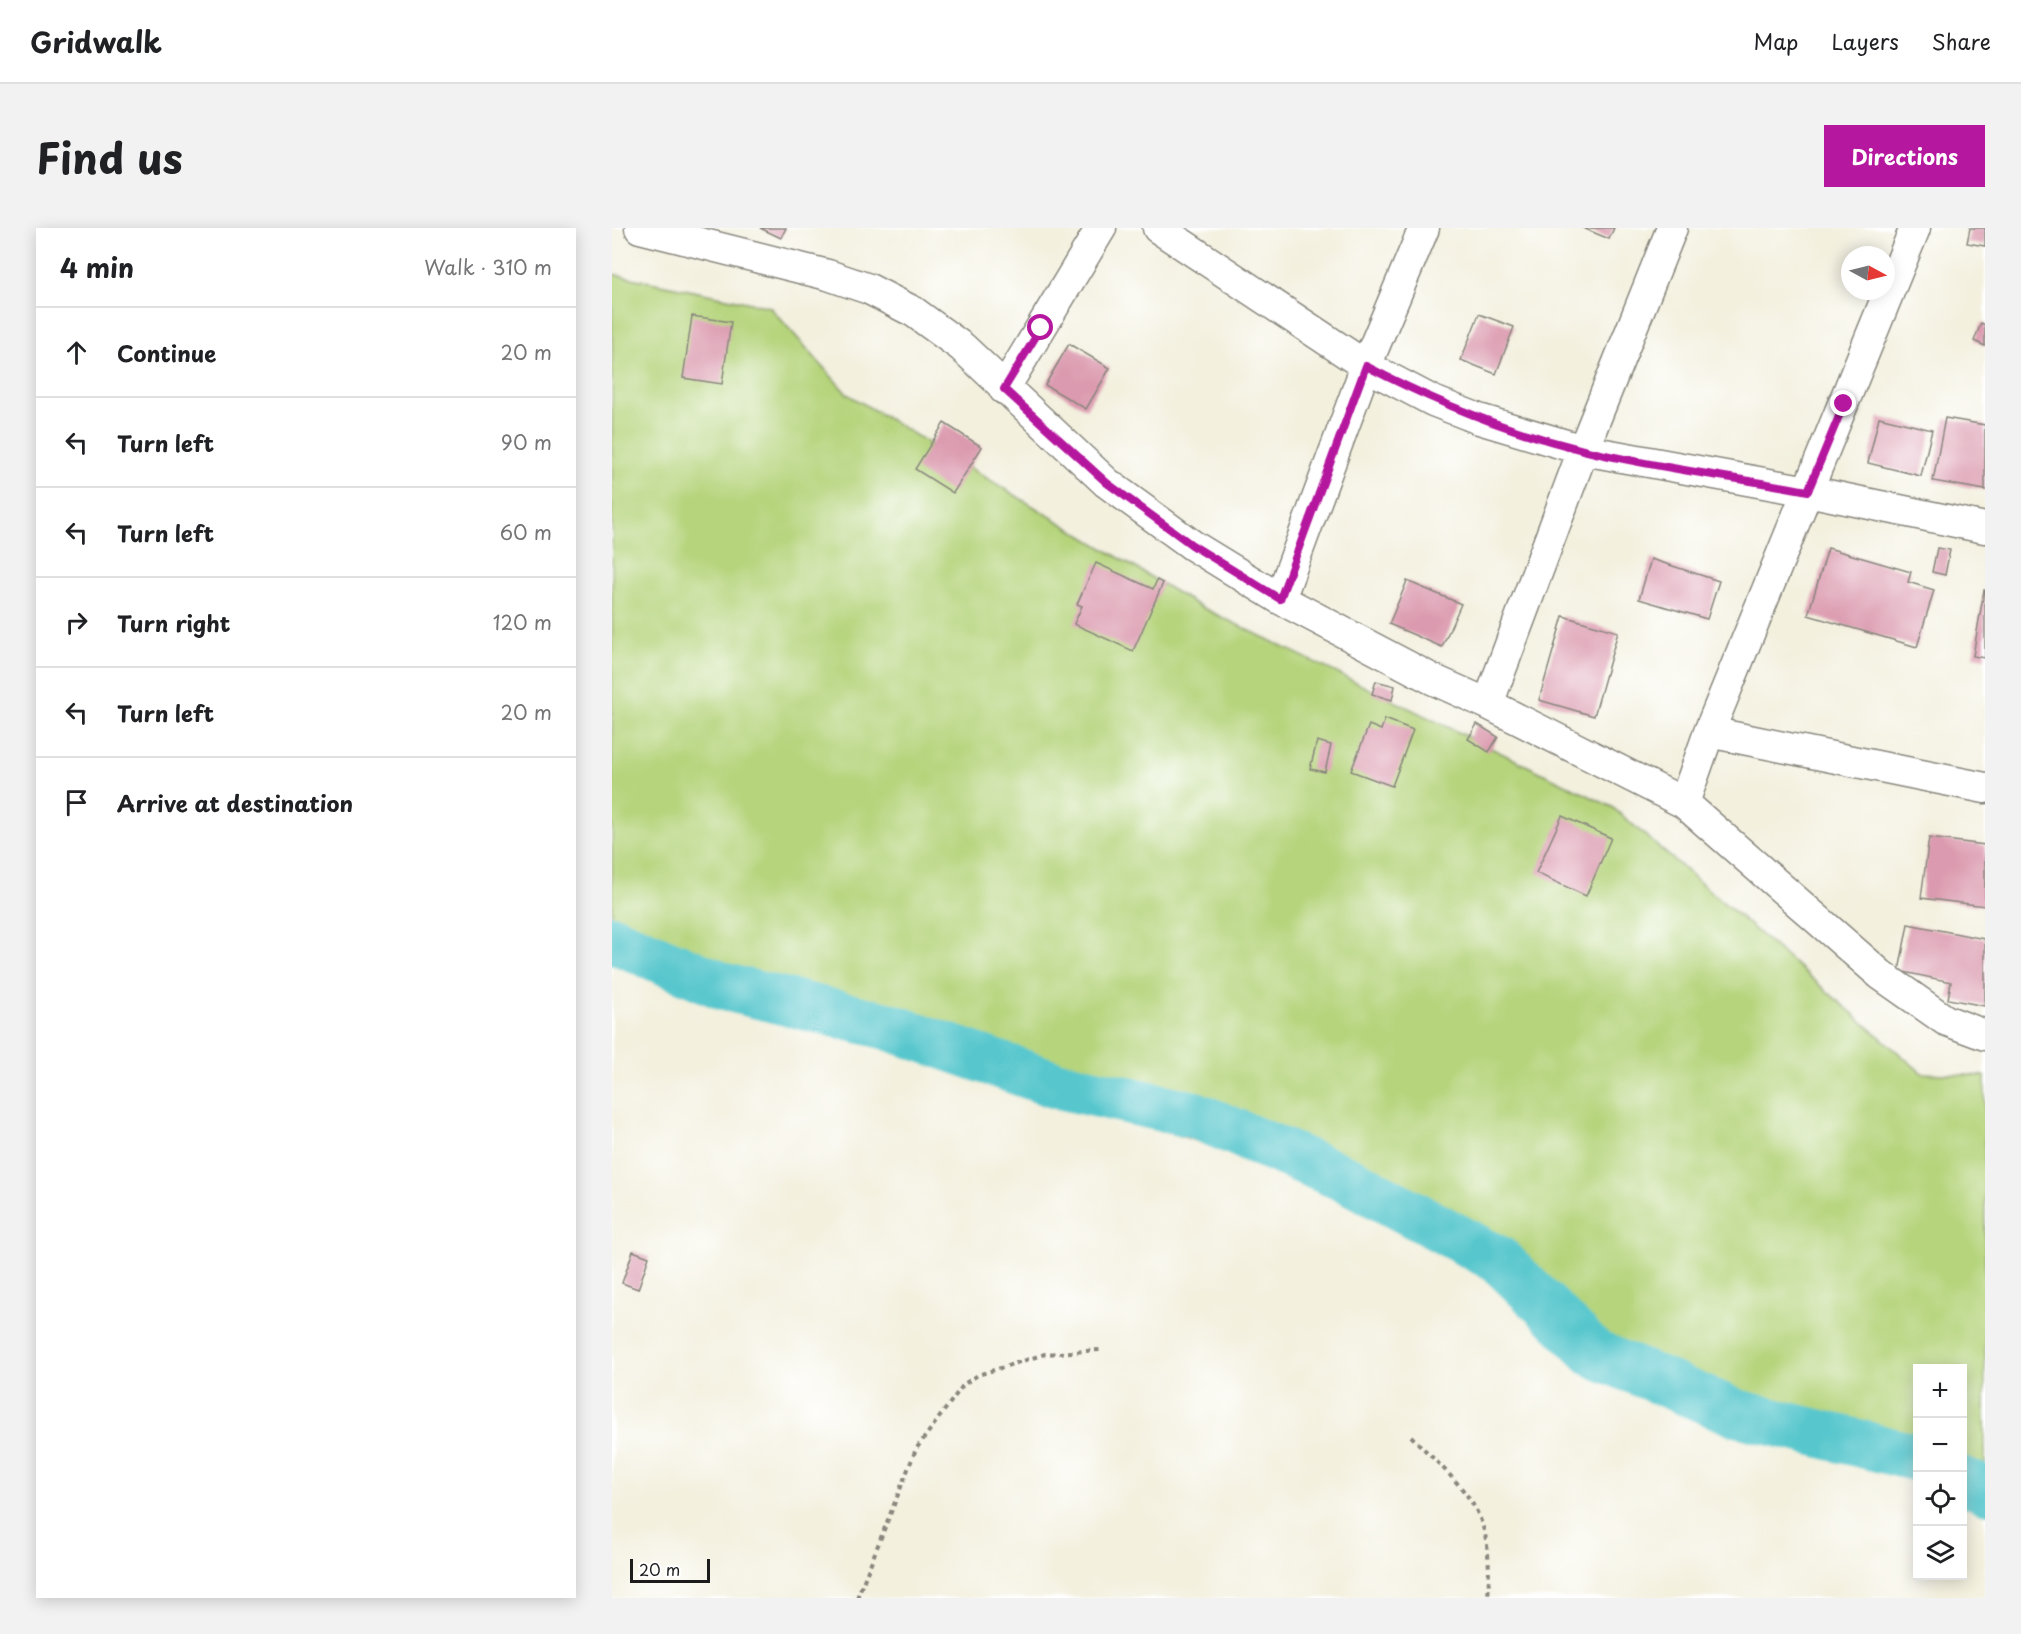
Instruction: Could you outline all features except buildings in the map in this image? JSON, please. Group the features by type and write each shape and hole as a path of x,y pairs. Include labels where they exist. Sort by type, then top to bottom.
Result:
{"street":[{"path":"1004,389 1101,228"},
{"path":"1158,228 1366,366 1433,400 1479,419 1583,450 1808,491 1985,528"},
{"path":"1280,599 1366,366 1424,228"},
{"path":"1488,704 1583,450 1672,228"},
{"path":"1684,803 1709,732 1915,228"},
{"path":"651,229 828,274 869,289 914,312 962,347 1004,389 1107,483 1192,545 1280,599 1432,679 1488,704 1684,803 1881,975 1945,1020 1985,1035"},
{"path":"1709,732 1985,788"}],"path":[{"path":"857,1598 916,1449 964,1384 978,1375 1045,1354 1100,1350"},
{"path":"1411,1436 1476,1504 1488,1541 1488,1598"}],"green space":[{"path":"612,274 770,307 847,394 1199,606 1612,807 1922,1073 1985,1076 1985,1468 1967,1462 1967,1364 1913,1364 1913,1446 1622,1353 1289,1170 834,1027 631,967 612,950"}],"waterway":[{"path":"612,939 725,987 887,1026 1054,1084 1195,1115 1351,1181 1499,1260 1595,1354 1737,1413 1913,1457"},
{"path":"1967,1482 1985,1490"}],"route":[{"path":"1041,328 1004,389 1107,483 1192,545 1280,599 1366,366 1433,400 1479,419 1583,450 1808,491 1844,404"}]}
